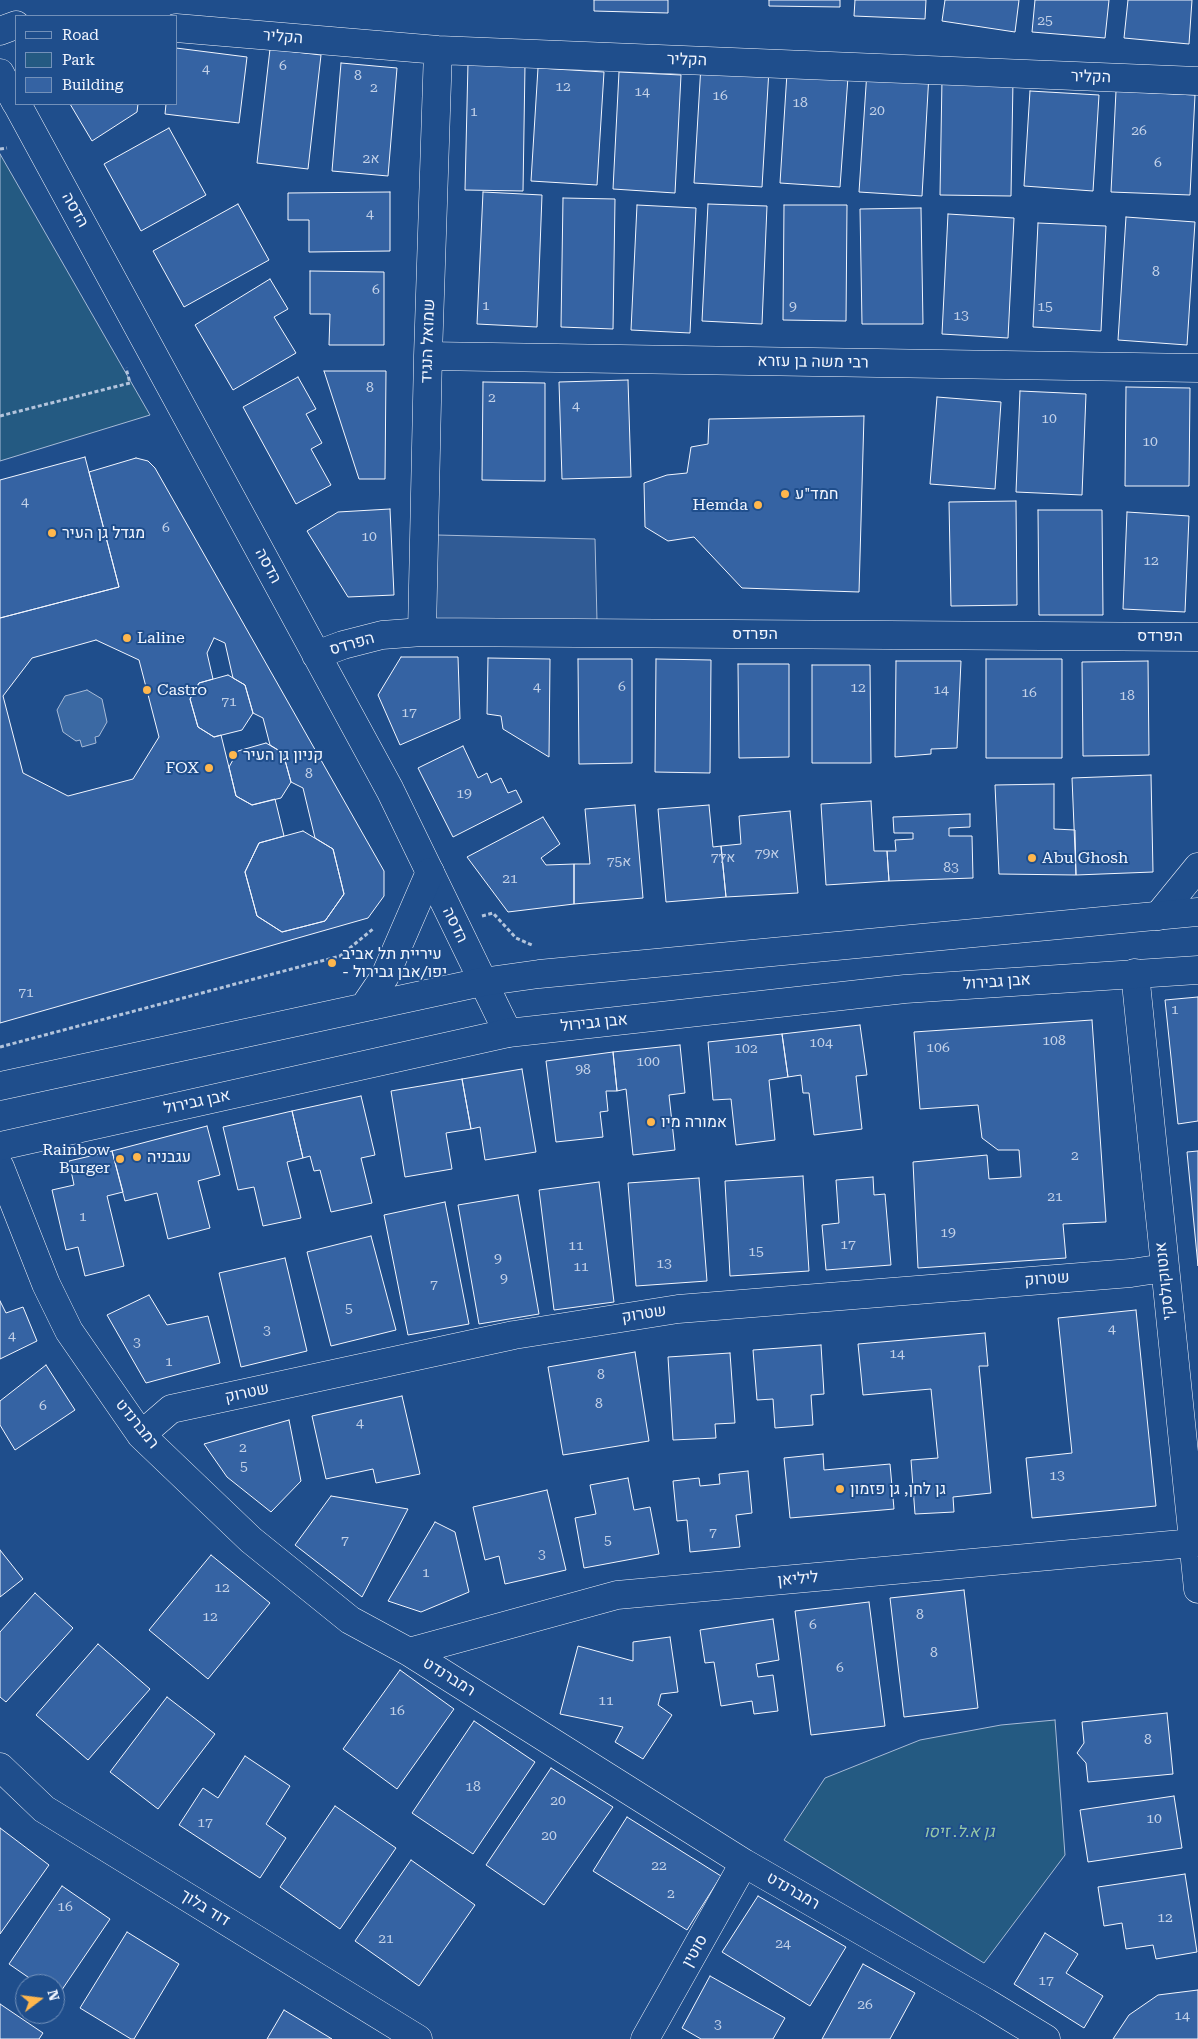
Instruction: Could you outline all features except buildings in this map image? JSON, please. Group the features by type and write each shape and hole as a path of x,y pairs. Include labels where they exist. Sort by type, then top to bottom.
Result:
{"street":[{"path":"0,31 15,25"},
{"name":"הקליר","path":"178,28 438,50 1198,81"},
{"name":"שמואל הנגיד","path":"422,632 428,356 438,50"},
{"name":"הדסה","path":"0,73 15,101"},
{"name":"הדסה","path":"17,105 390,790 508,1033"},
{"name":"רבי משה בן עזרא","path":"428,356 1198,368"},
{"name":"הפרדס","path":"316,655 343,645 382,635 422,632 1198,636"},
{"path":"1158,916 1198,867"},
{"path":"364,1007 385,976 430,872"},
{"path":"0,1086 482,982 539,974 1198,912"},
{"name":"אבן גבירול","path":"0,1146 508,1033 905,989 1198,970"},
{"name":"אנטוקולסקי","path":"1135,973 1198,1589"},
{"name":"רמברנדט","path":"0,1167 46,1284 69,1331 141,1435 266,1553 350,1620 409,1652 744,1863 1046,2039"},
{"name":"שטרוק","path":"141,1435 171,1409 514,1335 678,1309 1131,1273 1164,1268"},
{"name":"ליליאן","path":"409,1652 617,1595 1193,1543"},
{"name":"דוד בלוך","path":"0,1767 44,1809 418,2039"},
{"name":"סוטין","path":"645,2039 744,1863"}],"path":[{"path":"0,416 130,383 125,366"},
{"path":"0,1047 340,956"}],"green space":[{"path":"0,154 150,415 0,461"},
{"name":"גן א.ל. זיסו","path":"1055,1720 1065,1855 984,1963 784,1840 825,1778 920,1740 1001,1725"}],"shaded area":[{"path":"437,535 595,539 597,621 435,622"},
{"path":"87,690 102,699 107,722 99,736 95,737 96,743 82,747 80,740 76,741 63,732 57,710 65,696"}],"place":[{"name":"חמד\"ע","path":"785,494"},
{"name":"Hemda","path":"758,505"},
{"name":"מגדל גן העיר","path":"52,533"},
{"name":"Laline","path":"127,638"},
{"name":"Castro","path":"147,690"},
{"name":"קניון גן העיר","path":"233,755"},
{"name":"FOX","path":"209,768"},
{"name":"Abu Ghosh","path":"1032,858"},
{"name":"עיריית תל אביב - יפו/אבן גבירול","path":"332,963"},
{"name":"אמורה מיו","path":"651,1122"},
{"name":"עגבניה","path":"137,1157"},
{"name":"Rainbow Burger","path":"120,1159"},
{"name":"גן לחן, גן פזמון","path":"840,1489"}]}
